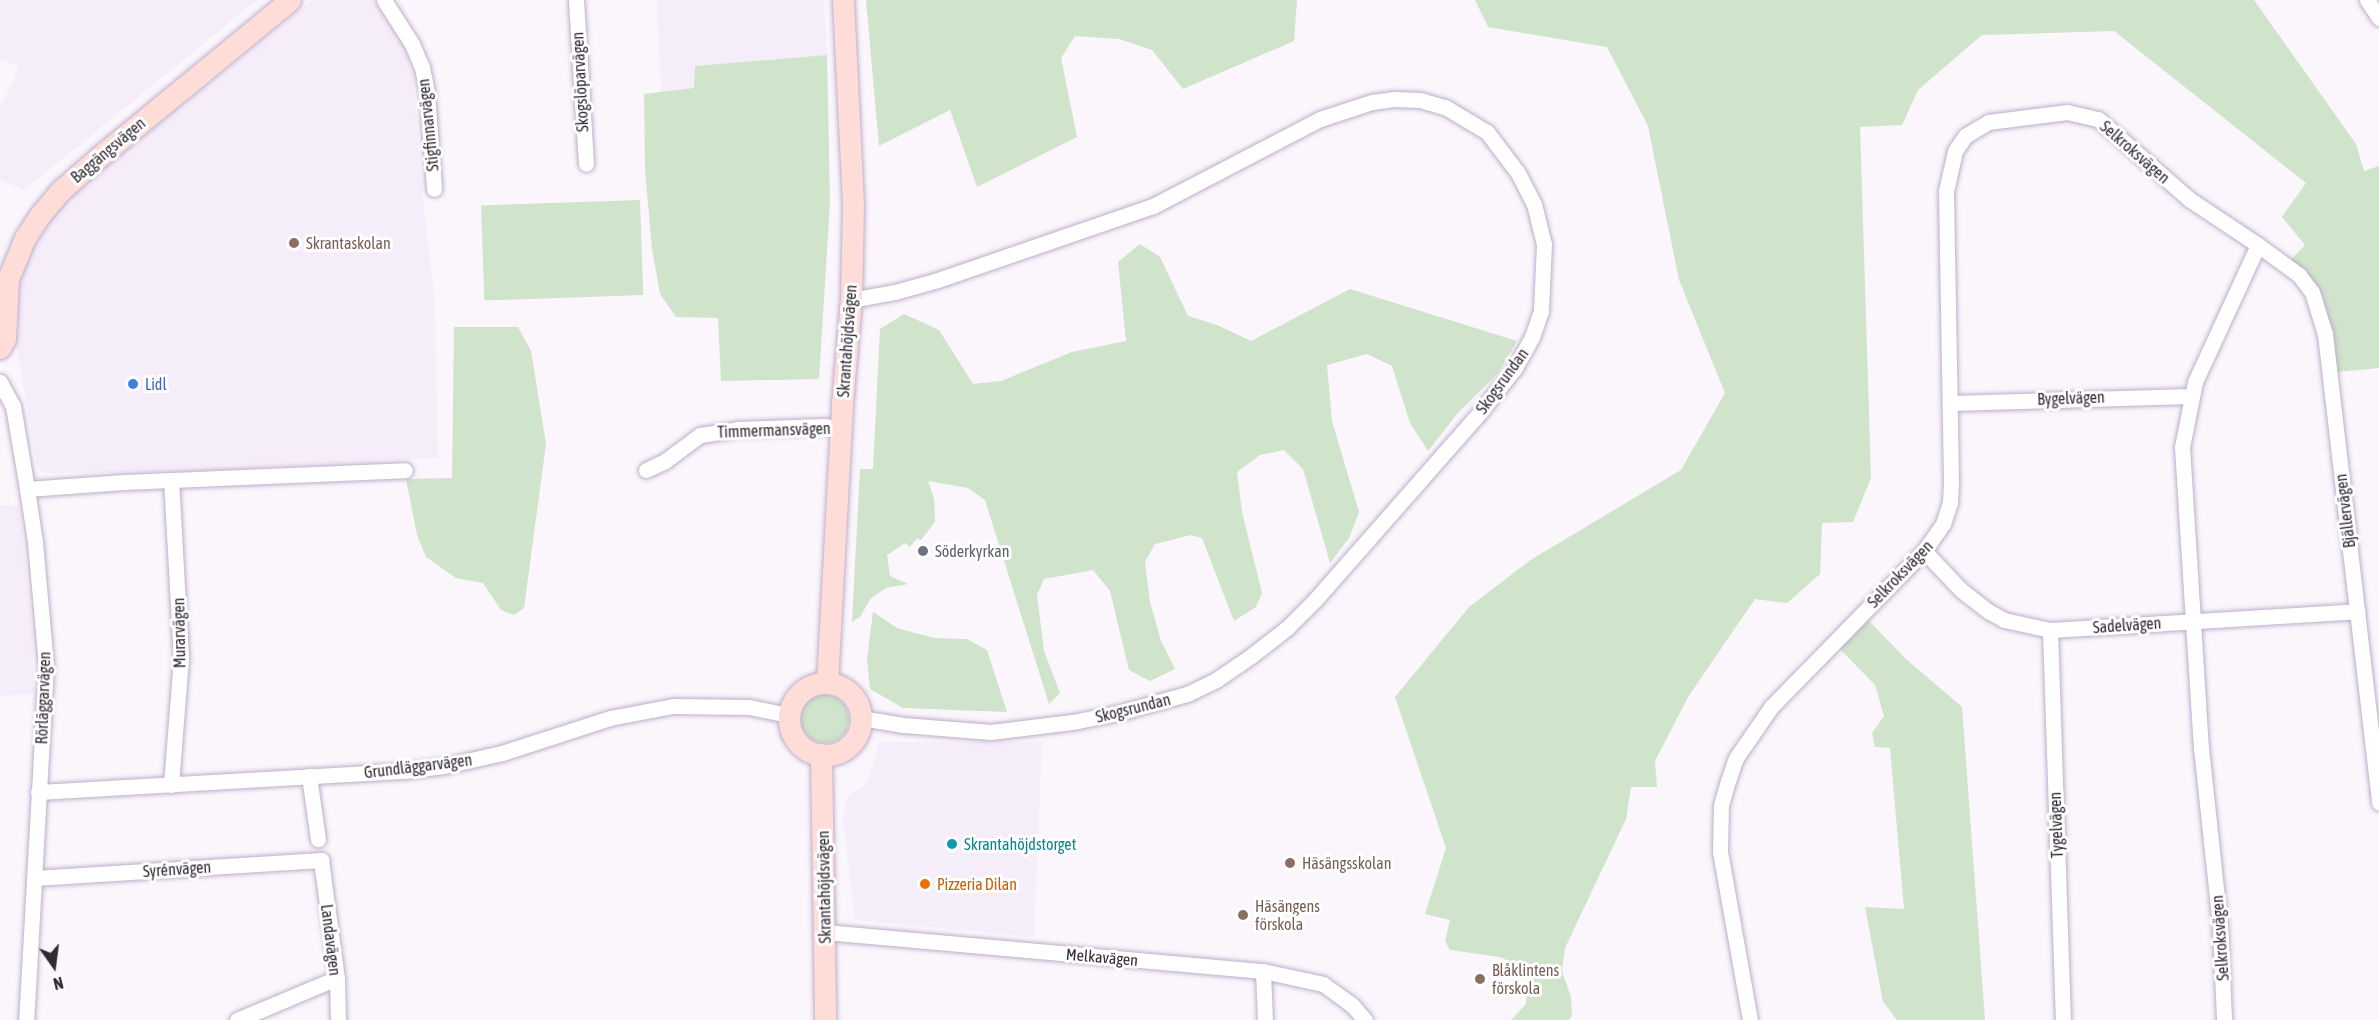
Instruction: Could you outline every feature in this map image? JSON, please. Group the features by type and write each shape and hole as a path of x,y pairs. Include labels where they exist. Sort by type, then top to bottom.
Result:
{"street":[{"name":"Baggängsvägen","path":"0,348 4,339 8,279 25,238 60,191 290,0"},
{"name":"Stigfinnarvägen","path":"384,0 412,44 422,67 427,93 434,189"},
{"name":"Skogslöparvägen","path":"576,0 586,164"},
{"name":"Skrantahöjdsvägen","path":"827,683 841,428 851,300 853,204 843,0"},
{"path":"2367,0 2379,18"},
{"name":"Skogsrundan","path":"851,300 895,292 938,280 1153,206 1320,119 1372,102 1393,99 1420,100 1445,107 1487,132 1523,183 1534,204 1544,244 1541,311 1532,337 1514,369 1482,410 1315,600 1287,628 1251,656 1216,680 1187,694 1118,713 1072,722 991,732 903,725 861,718"},
{"name":"Selkroksvägen","path":"1750,1020 1720,843 1721,806 1736,758 1771,707 1924,551 1943,524 1950,502 1951,403 1946,191 1948,171 1955,151 1965,136 1975,128 1998,120 2067,112 2098,119 2189,199 2258,245 2195,382 2184,424 2182,466 2204,779 2220,927 2224,1020"},
{"name":"Bjällervägen","path":"2258,245 2299,275 2312,292 2325,334 2379,803"},
{"name":"Rörläggarvägen","path":"0,382 13,406 27,489 35,542 46,666 26,1020"},
{"name":"Bygelvägen","path":"1951,403 2191,396"},
{"name":"Timmermansvägen","path":"646,470 665,460 700,435 738,429 824,426 841,428"},
{"path":"27,489 171,480 405,471"},
{"name":"Murarvägen","path":"171,480 181,658 171,785"},
{"name":"Sadelvägen","path":"1924,551 1961,590 1988,610 2004,620 2050,630 2357,611"},
{"name":"Tygelvägen","path":"2050,630 2064,1020"},
{"path":"818,683 827,683 836,684 851,694 857,701 861,718 858,733 849,745 836,753 821,754 806,749 795,738 789,715 795,698 802,691 818,683"},
{"name":"Grundläggarvägen","path":"38,792 404,771 476,760 610,718 673,706 749,707 789,715"},
{"name":"Skrantahöjdsvägen","path":"821,754 825,1020"},
{"path":"309,776 318,839"},
{"name":"Syrénvägen","path":"34,878 321,860"},
{"name":"Landavägen","path":"321,860 336,978 338,1020"},
{"name":"Melkavägen","path":"825,932 1263,971 1323,984 1352,1005 1365,1020"},
{"path":"1263,971 1265,1020"},
{"path":"237,1020 336,978"}],"shaded area":[{"path":"0,0 257,0 24,190 0,180 0,108 20,66 0,60"},
{"name":"Skrantaskolan","path":"313,0 373,0 404,47 413,75 421,182 435,304 438,458 186,471 44,473 37,467 17,347 18,306 24,264 44,226 63,201"},
{"path":"657,0 824,0 827,55 695,66 694,88 661,92"},
{"path":"19,505 32,626 34,694 0,696 0,506"},
{"path":"880,742 1042,742 1034,937 855,920 843,820 847,798 863,786 869,777"}],"green space":[{"path":"866,0 1297,0 1294,41 1183,89 1152,50 1119,39 1075,36 1061,58 1077,137 977,187 950,110 879,146"},
{"path":"1475,0 2254,0 2356,144 2364,171 2379,166 2379,368 2336,372 2322,294 2291,260 2305,245 2282,217 2306,183 2114,31 1982,35 1918,90 1902,125 1860,127 1871,478 1853,522 1822,523 1820,574 1787,603 1755,599 1688,697 1655,761 1657,787 1631,787 1626,819 1565,948 1562,971 1571,997 1572,1016 1569,1020 1511,1020 1526,1004 1528,969 1500,957 1450,950 1445,941 1450,920 1425,914 1446,848 1395,697 1469,607 1532,559 1681,470 1725,393 1679,280 1648,126 1607,47 1488,27"},
{"path":"827,55 830,202 819,379 721,381 718,318 676,317 660,294 652,249 645,170 644,94 694,88 695,66"},
{"path":"640,200 643,295 484,300 481,206"},
{"path":"1140,244 1160,257 1188,316 1217,325 1251,341 1350,289 1517,341 1498,373 1458,413 1428,451 1410,423 1392,366 1367,354 1327,365 1332,421 1359,512 1349,538 1330,563 1303,469 1284,450 1260,455 1237,472 1242,512 1262,593 1256,607 1234,621 1202,538 1191,535 1155,544 1145,562 1150,602 1161,641 1175,669 1150,681 1129,670 1110,591 1093,570 1044,579 1037,595 1044,651 1060,693 1049,704 985,500 968,488 928,481 934,499 935,522 921,540 917,538 910,547 905,543 887,555 890,576 908,584 886,588 871,598 860,617 852,622 860,469 873,469 880,329 904,314 939,330 973,384 1001,381 1072,352 1126,341 1118,262"},
{"path":"454,327 518,327 531,351 546,444 524,608 514,615 501,610 483,583 456,578 426,557 417,535 406,479 452,478"},
{"path":"873,612 897,628 934,638 967,639 987,650 1007,712 903,708 870,689 867,659"},
{"path":"1868,620 1907,660 1962,707 1985,1020 1897,1020 1883,1002 1865,907 1904,909 1890,748 1875,747 1872,733 1884,716 1875,685 1840,649"},
{"path":"820,695 830,695 842,702 849,714 849,724 842,736 830,743 820,743 805,732 801,724 801,714 812,699"}],"place":[{"name":"Skrantaskolan","path":"294,243"},
{"name":"Lidl","path":"133,384"},
{"name":"Söderkyrkan","path":"923,551"},
{"name":"Skrantahöjdstorget","path":"952,844"},
{"name":"Häsängsskolan","path":"1290,863"},
{"name":"Pizzeria Dilan","path":"925,884"},
{"name":"Häsängens förskola","path":"1243,915"},
{"name":"Blåklintens förskola","path":"1480,979"}]}
